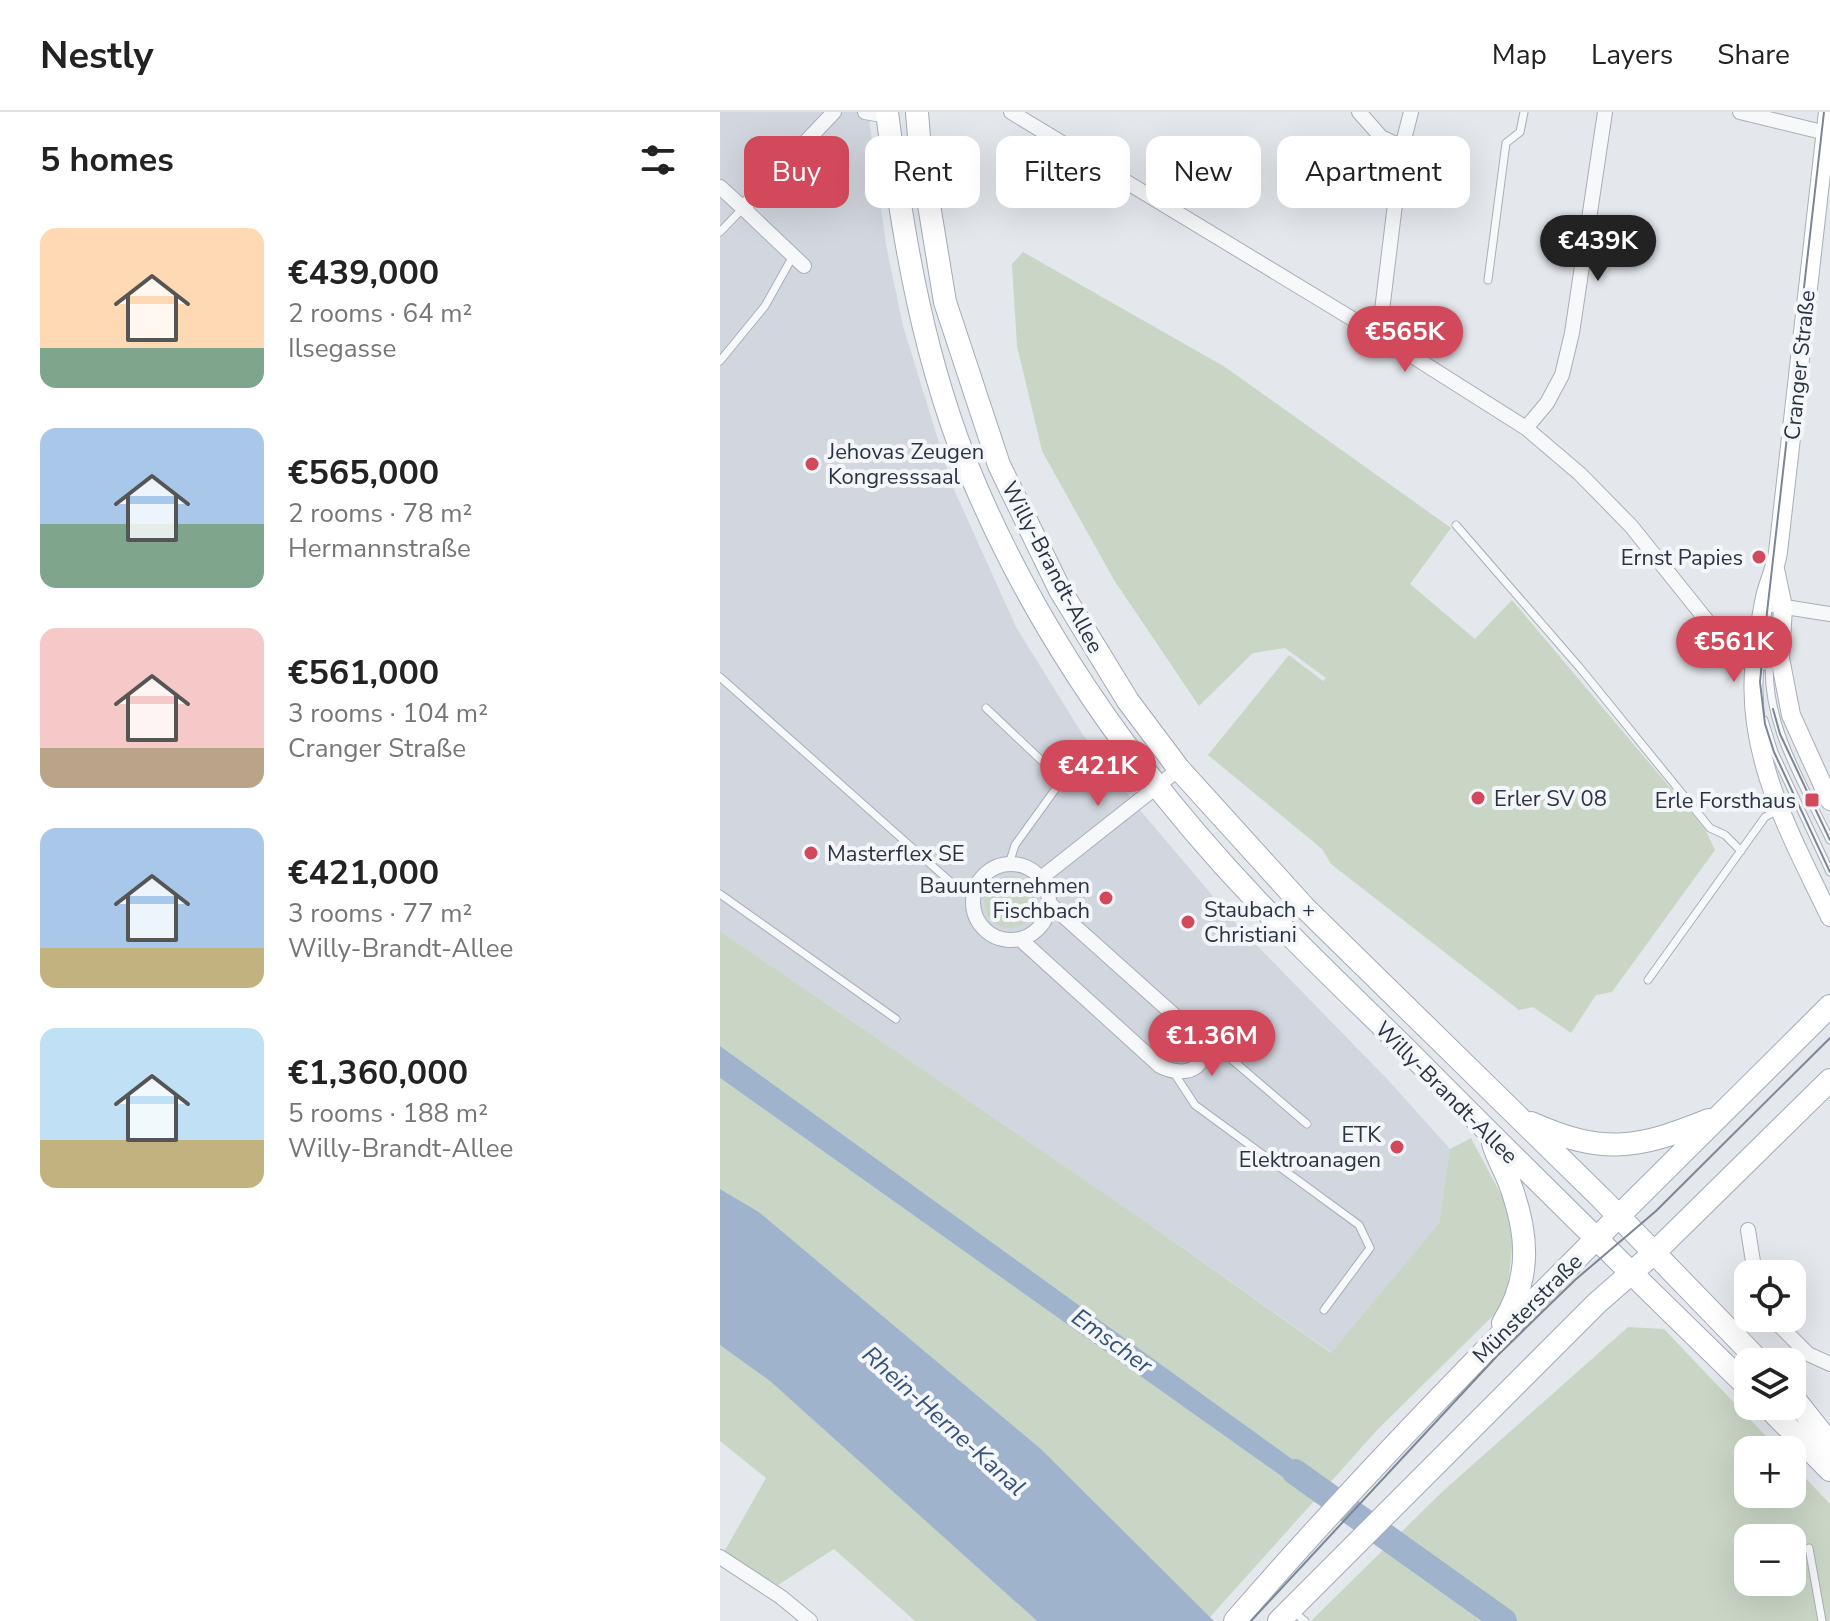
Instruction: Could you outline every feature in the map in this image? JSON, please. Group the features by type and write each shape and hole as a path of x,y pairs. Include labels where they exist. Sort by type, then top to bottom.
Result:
{"main road":[{"name":"Willy-Brandt-Allee","path":"917,112 920,150 945,302 999,465 1060,590 1128,701 1179,769 1304,907 1746,1348"},
{"name":"Cranger Straße","path":"1828,112 1775,569 1774,606 1756,723 1763,763 1778,810 1830,917"},
{"name":"Willy-Brandt-Allee","path":"880,113 913,290 939,389 974,483 1034,605 1104,715 1157,786 1257,901 1491,1137 1734,1373"},
{"name":"Cranger Straße","path":"1774,606 1766,662 1830,801"},
{"name":"Münsterstraße","path":"1242,1613 1487,1347 1830,1006"},
{"name":"Münsterstraße","path":"1291,1617 1332,1567 1396,1503 1597,1303 1654,1253 1830,1080"},
{"path":"1518,1117 1551,1132 1591,1144 1623,1146 1681,1131 1721,1115"},
{"path":"1487,1347 1512,1308 1522,1277 1525,1244 1522,1220 1491,1137"},
{"path":"1806,1414 1830,1444"},
{"path":"1781,1420 1830,1470"}],"street":[{"path":"743,208 834,112"},
{"path":"1011,112 1526,428 1580,474 1631,526 1736,657 1766,662"},
{"path":"1359,112 1380,136"},
{"path":"1405,136 1411,112"},
{"path":"1526,428 1547,403 1562,375 1572,333 1605,112"},
{"path":"1740,112 1826,133"},
{"path":"720,187 798,261"},
{"path":"1379,335 1395,208"},
{"path":"1774,606 1830,614"},
{"path":"1041,878 1179,769"},
{"path":"1009,864 1022,865 1041,878 1050,904 1036,931 1020,939 1004,940 984,928 977,918 974,895 987,874 1009,864"},
{"path":"1020,939 1160,1066 1174,1073 1197,1067 1203,1055 1203,1044 1193,1032 1050,904"},
{"path":"1748,1230 1753,1260"},
{"path":"1786,1332 1808,1354 1830,1364"},
{"path":"720,1557 781,1597 810,1621"}],"lane":[{"path":"1488,280 1506,143 1520,132 1524,112"},
{"path":"720,232 743,208"},
{"path":"720,361 798,261"},
{"path":"1456,525 1589,679 1710,828 1725,835 1741,851"},
{"path":"1766,662 1780,734 1830,840"},
{"path":"1766,662 1760,695 1769,738 1830,872"},
{"path":"720,677 954,885 974,895"},
{"path":"986,708 1062,780 1015,845 1009,864"},
{"path":"1763,763 1769,738 1776,734 1802,745"},
{"path":"1648,980 1765,817 1778,810"},
{"path":"720,894 896,1019"},
{"path":"1203,1044 1230,1058 1307,1124"},
{"path":"1174,1073 1195,1105 1359,1225 1370,1248 1324,1310"},
{"path":"1809,1548 1822,1621"}],"shaded area":[{"path":"720,112 868,112 871,136 865,136 865,208 881,208 903,326 952,485 1016,627 1083,735 1140,810 1239,927 1389,1081 1450,1149 1439,1223 1332,1353 1139,1217 720,931"}],"green space":[{"path":"1023,252 1225,367 1451,528 1410,584 1475,639 1512,600 1705,829 1715,850 1612,992 1596,995 1571,1033 1533,1007 1519,1010 1331,864 1322,849 1208,755 1289,655 1323,681 1326,678 1285,648 1253,653 1199,706 1114,580 1042,451 1017,346 1012,264"},
{"path":"1010,876 1029,883 1036,902 1029,921 1010,928 991,921 984,902 991,883"},
{"path":"720,931 1139,1217 1331,1353 1439,1223 1450,1149 1471,1138 1515,1221 1506,1303 1378,1429 1328,1485 720,1046"},
{"path":"720,1078 1315,1500 1210,1617 1041,1449 759,1212 720,1189"},
{"path":"1628,1327 1664,1329 1734,1403 1734,1420 1750,1420 1766,1436 1734,1436 1734,1508 1806,1508 1806,1479 1830,1504 1830,1621 1311,1621 1443,1491"},
{"path":"720,1345 770,1380 1037,1621 915,1621 834,1549 778,1585 724,1552 766,1478 720,1441"}],"water":[{"path":"720,1046 1328,1485 1315,1500 720,1078"},
{"name":"Rhein-Herne-Kanal","path":"720,1189 759,1212 1041,1449 1214,1621 1037,1621 770,1381 720,1345"}],"waterway":[{"name":"Emscher","path":"1295,1472 1504,1621"}],"tram line":[{"path":"1824,112 1760,682 1765,724 1774,752 1830,872"},
{"path":"1773,709 1780,734 1830,840"},
{"path":"1251,1621 1497,1356 1575,1280 1656,1211 1830,1038"}],"place":[{"name":"Jehovas Zeugen Kongresssaal","path":"812,464"},
{"name":"Ernst Papies","path":"1759,557"},
{"name":"Erler SV 08","path":"1478,798"},
{"name":"Erle Forsthaus","path":"1812,800"},
{"name":"Masterflex SE","path":"811,853"},
{"name":"Bauunternehmen Fischbach","path":"1106,898"},
{"name":"Staubach + Christiani","path":"1188,922"},
{"name":"ETK Elektroanagen","path":"1397,1147"}]}
